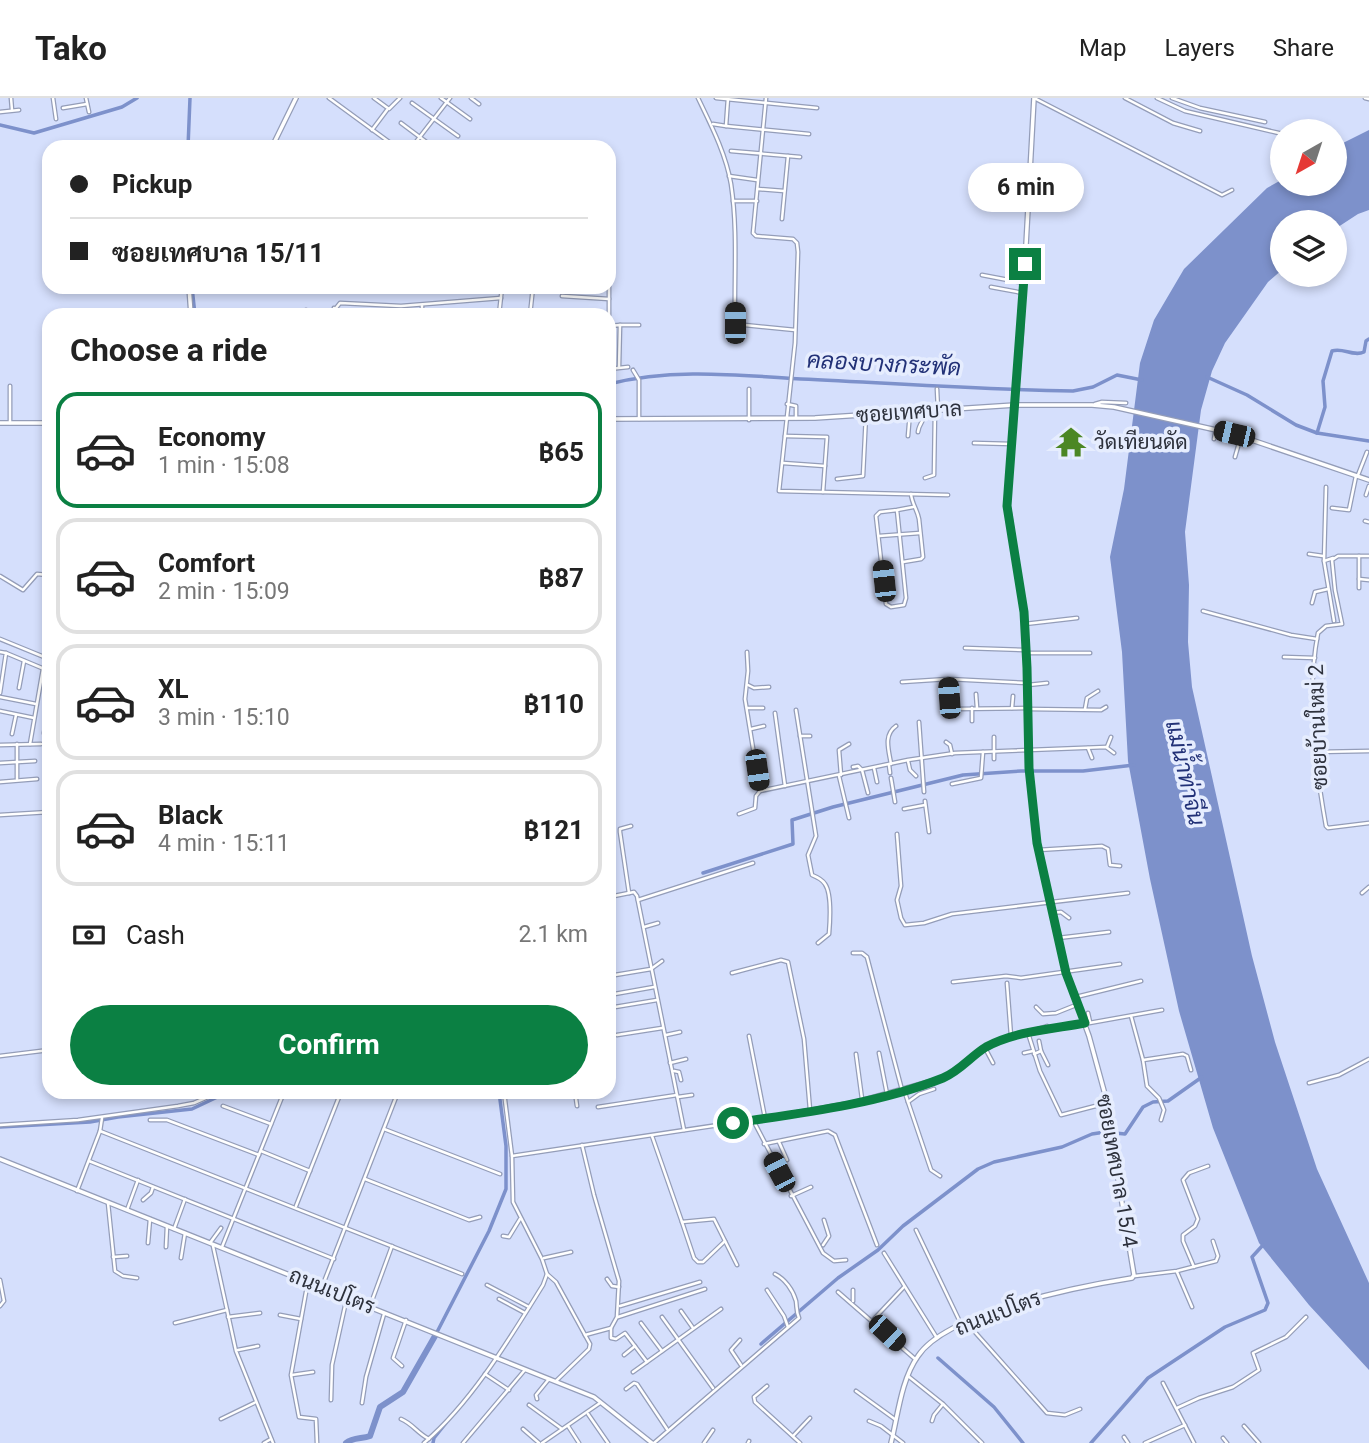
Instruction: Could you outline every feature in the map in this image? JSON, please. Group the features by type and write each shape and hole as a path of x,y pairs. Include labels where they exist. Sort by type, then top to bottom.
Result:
{"street":[{"path":"11,98 12,110"},
{"path":"53,98 56,119"},
{"path":"86,98 89,111"},
{"path":"275,140 296,98"},
{"path":"329,98 386,140"},
{"path":"374,98 388,109"},
{"path":"372,130 400,98"},
{"path":"441,98 448,100 470,119"},
{"path":"471,98 479,104"},
{"path":"698,98 721,147 729,176 733,201 735,324 795,330"},
{"path":"716,98 765,100 817,107"},
{"path":"1034,98 1222,195 1232,190"},
{"name":"ซอยเทศบาล 15/4","path":"1034,98 1016,405 1007,506 1025,624 1029,768 1038,850 1066,973 1077,1005 1087,1023 1114,1132 1133,1276"},
{"path":"1125,98 1173,123 1200,131"},
{"path":"1157,98 1185,111 1270,131"},
{"path":"1172,98 1200,108 1265,122"},
{"path":"726,126 728,99"},
{"path":"420,138 448,100"},
{"path":"765,100 753,234 786,237 797,243 795,330 779,491 948,495"},
{"path":"412,103 458,136"},
{"path":"63,108 88,104"},
{"path":"0,112 19,110"},
{"path":"401,123 423,140"},
{"path":"713,124 809,134"},
{"path":"731,151 800,156"},
{"path":"782,219 788,155"},
{"path":"729,176 758,180"},
{"path":"758,189 784,191"},
{"path":"733,201 757,201"},
{"path":"982,275 1024,283"},
{"path":"991,287 1023,293"},
{"path":"499,308 501,294"},
{"path":"608,308 609,294"},
{"path":"562,296 609,299"},
{"path":"336,308 341,303 401,306 500,298"},
{"path":"616,325 639,324"},
{"path":"619,367 620,325"},
{"path":"616,368 628,367"},
{"path":"633,370 639,378 639,419"},
{"path":"10,386 10,423"},
{"path":"749,389 749,419"},
{"path":"925,478 934,475 937,389"},
{"path":"1095,405 1102,402 1126,403"},
{"path":"787,404 796,406 796,419"},
{"name":"ซอยเทศบาล","path":"616,419 796,419 1016,405 1095,405 1216,429 1369,480"},
{"path":"918,432 926,411"},
{"path":"908,436 910,412"},
{"path":"837,479 863,476 866,415"},
{"path":"0,423 42,423"},
{"path":"1214,439 1216,429"},
{"path":"784,436 826,436 823,492"},
{"path":"1235,457 1241,436"},
{"path":"974,443 1012,444"},
{"path":"1332,508 1349,510 1357,476 1367,452"},
{"path":"781,463 825,466"},
{"path":"1366,495 1369,486"},
{"path":"1326,487 1323,556 1334,621"},
{"path":"903,562 923,558 918,513 913,507 911,493"},
{"path":"897,510 906,604 891,607 886,604 877,514 897,510 913,507"},
{"path":"879,536 920,533"},
{"path":"1309,554 1323,556"},
{"path":"1324,561 1338,555 1369,556"},
{"path":"1359,556 1359,588"},
{"name":"ซอยบ้านใหม่ 2","path":"1333,558 1331,563 1342,624 1321,629 1317,639 1313,704 1316,752 1327,827 1369,823"},
{"path":"0,576 23,590 37,574 42,574"},
{"path":"1359,579 1369,580"},
{"path":"1312,603 1315,592 1328,589"},
{"path":"1203,611 1317,639"},
{"path":"1025,624 1077,618"},
{"path":"0,639 42,657"},
{"path":"965,648 1090,653"},
{"path":"0,652 42,669"},
{"path":"747,652 745,694 760,791"},
{"path":"6,653 0,692 37,704"},
{"path":"1284,657 1315,658"},
{"path":"19,688 24,661"},
{"path":"30,744 42,675"},
{"path":"948,679 949,698 953,707 1085,710 1101,710 1106,707"},
{"path":"902,682 948,679 1047,683"},
{"path":"747,684 754,688 769,687"},
{"path":"1085,710 1087,698 1098,691"},
{"path":"972,721 976,694"},
{"path":"1012,708 1013,696"},
{"path":"747,708 764,708"},
{"path":"796,710 816,838 808,855 809,867 812,875 820,878 826,885 831,912 829,934 818,943"},
{"path":"0,711 34,718"},
{"path":"775,713 785,786"},
{"path":"12,734 16,715"},
{"path":"919,722 923,788"},
{"path":"751,729 764,726"},
{"path":"890,773 887,740 890,731 896,726"},
{"path":"800,736 810,736"},
{"path":"994,737 994,759"},
{"path":"1106,747 1111,737"},
{"path":"946,742 950,745 952,754"},
{"path":"17,744 17,780"},
{"path":"0,745 41,744"},
{"path":"849,744 839,751 840,775 849,818"},
{"path":"739,814 755,808 756,796 760,791 908,760 1029,749 1106,747 1114,753"},
{"path":"1088,748 1091,758"},
{"path":"1316,752 1369,751"},
{"path":"953,784 975,781 982,774 983,752"},
{"path":"908,760 910,770 916,776"},
{"path":"0,763 34,761"},
{"path":"853,767 858,766 862,771 868,793"},
{"path":"874,768 877,782"},
{"path":"891,778 895,802"},
{"path":"0,782 37,779"},
{"path":"904,809 925,803 929,832"},
{"path":"0,814 42,812"},
{"path":"629,893 620,832 631,826"},
{"path":"897,834 901,886 897,900 905,925 925,923 952,914 1128,894"},
{"path":"1038,850 1102,846 1108,849 1110,866 1120,866"},
{"path":"616,896 629,893 637,896 753,863"},
{"path":"1362,893 1369,887"},
{"path":"637,896 684,1130"},
{"path":"1052,913 1061,912 1069,918"},
{"path":"643,927 658,923"},
{"path":"1058,938 1110,932"},
{"path":"853,953 862,953 867,957 903,1090 931,1170 940,1177"},
{"path":"732,973 781,960 788,962 804,1039 810,1110"},
{"path":"616,975 651,969 662,961"},
{"path":"953,982 1006,976 1021,978 1120,964"},
{"path":"1074,997 1141,981"},
{"path":"1007,984 1011,1037"},
{"path":"616,994 655,987"},
{"path":"616,1007 657,1000"},
{"path":"1036,1007 1043,1014 1056,1013 1077,1005"},
{"path":"512,1156 753,1120 863,1100 952,1074 985,1048 1011,1037 1161,1010"},
{"path":"1087,1023 1088,1013"},
{"path":"1131,1016 1147,1086 1159,1098 1164,1110 1161,1119"},
{"path":"1037,1031 1040,1027 1047,1026"},
{"path":"617,1035 663,1028"},
{"path":"664,1035 680,1032"},
{"path":"1028,1033 1033,1052 1061,1115 1107,1103"},
{"path":"749,1036 765,1118"},
{"path":"1039,1041 1048,1065"},
{"path":"985,1048 993,1063"},
{"path":"0,1056 42,1051"},
{"path":"1024,1054 1041,1051"},
{"path":"856,1054 863,1100"},
{"path":"879,1054 887,1094"},
{"path":"1143,1060 1184,1054 1191,1070"},
{"path":"670,1063 686,1059"},
{"path":"1309,1083 1339,1075 1369,1059"},
{"path":"672,1071 679,1072 681,1080"},
{"path":"908,1102 919,1094 934,1089"},
{"path":"598,1107 692,1095"},
{"path":"0,1125 102,1120 185,1105 201,1099"},
{"path":"222,1247 281,1099"},
{"path":"296,1207 338,1099"},
{"path":"323,1287 395,1099"},
{"path":"505,1099 512,1156 513,1202 547,1274 556,1282 590,1344 589,1349 556,1381"},
{"path":"576,1099 577,1105"},
{"path":"223,1106 271,1124"},
{"path":"77,1191 102,1120"},
{"path":"150,1120 167,1120 310,1171"},
{"path":"753,1120 826,1257 835,1261 846,1260"},
{"path":"384,1129 500,1174"},
{"path":"100,1131 462,1273"},
{"path":"764,1144 828,1131 835,1135 877,1245"},
{"path":"652,1135 694,1258 703,1262 725,1241"},
{"path":"779,1142 787,1160"},
{"path":"582,1145 619,1287 617,1317 611,1328 611,1338 616,1339 625,1333 647,1362"},
{"name":"ถนนเปโตร","path":"0,1159 556,1381 602,1402 653,1443"},
{"path":"89,1161 334,1259"},
{"path":"1194,1267 1183,1235 1195,1226 1198,1219 1183,1180 1189,1173 1208,1167"},
{"path":"365,1179 469,1220 480,1217"},
{"path":"127,1210 138,1180"},
{"path":"143,1200 151,1193 153,1186"},
{"path":"792,1195 811,1187"},
{"path":"174,1229 185,1199"},
{"path":"108,1203 116,1273 137,1278"},
{"path":"148,1242 150,1219"},
{"path":"503,1237 509,1237 520,1219"},
{"path":"682,1222 714,1219 737,1265"},
{"path":"821,1246 830,1236 824,1220"},
{"path":"166,1247 167,1226"},
{"path":"220,1228 211,1243 236,1351 272,1441 264,1443"},
{"path":"916,1230 964,1323 1046,1413 1065,1415 1080,1409"},
{"path":"181,1258 185,1233"},
{"path":"216,1234 226,1237"},
{"path":"1133,1276 1177,1271 1218,1258 1213,1241"},
{"path":"370,1306 392,1245"},
{"path":"542,1259 571,1252"},
{"path":"884,1253 937,1339"},
{"path":"113,1257 127,1256"},
{"path":"1177,1271 1192,1307"},
{"path":"424,1443 438,1431 498,1357 547,1274"},
{"path":"653,1443 799,1318 796,1300 786,1281 775,1274"},
{"name":"ถนนเปโตร","path":"891,1443 915,1359 937,1339 964,1323 1048,1294 1133,1276"},
{"path":"607,1279 612,1286 619,1287"},
{"path":"0,1280 4,1301 0,1306"},
{"path":"308,1281 291,1375 299,1418 315,1418 317,1443"},
{"path":"618,1307 700,1282"},
{"path":"487,1285 529,1307"},
{"path":"873,1320 904,1287"},
{"path":"617,1317 705,1289"},
{"path":"767,1290 787,1326"},
{"path":"853,1290 852,1298 855,1304"},
{"path":"838,1292 855,1304 915,1359"},
{"path":"331,1400 332,1365 347,1297"},
{"path":"499,1299 525,1313"},
{"path":"175,1323 227,1310"},
{"path":"633,1372 721,1310"},
{"path":"681,1311 693,1328"},
{"path":"362,1402 384,1312"},
{"path":"229,1317 260,1313"},
{"path":"280,1315 301,1319"},
{"path":"662,1317 714,1389"},
{"path":"1177,1408 1233,1387 1259,1370 1253,1353 1286,1337 1306,1317"},
{"path":"402,1366 393,1358 406,1320"},
{"path":"641,1323 662,1350"},
{"path":"585,1335 611,1328"},
{"path":"740,1340 731,1350 741,1365"},
{"path":"236,1351 258,1346"},
{"path":"624,1355 636,1346"},
{"path":"463,1443 526,1368"},
{"path":"291,1375 313,1372"},
{"path":"485,1374 509,1390"},
{"path":"908,1376 943,1404 982,1443"},
{"path":"537,1399 536,1395 549,1378"},
{"path":"1163,1383 1194,1443"},
{"path":"626,1388 637,1384 668,1429"},
{"path":"767,1386 754,1399 800,1443"},
{"path":"856,1391 896,1420"},
{"path":"221,1419 256,1402"},
{"path":"523,1429 540,1443 602,1402"},
{"path":"932,1421 943,1404"},
{"path":"529,1405 562,1429"},
{"path":"587,1413 608,1443"},
{"path":"793,1437 810,1418"},
{"path":"401,1419 412,1424 417,1433 429,1439"},
{"path":"869,1421 904,1443"},
{"path":"568,1426 579,1443"},
{"path":"1145,1443 1185,1426"},
{"path":"1244,1426 1259,1443"},
{"path":"704,1443 713,1430"},
{"path":"1125,1437 1128,1443"},
{"path":"1223,1438 1227,1443"}],"water":[{"name":"แม่น้ำท่าจีน","path":"1369,130 1369,210 1347,221 1347,210 1270,210 1270,280 1225,343 1212,371 1201,410 1185,532 1192,687 1252,956 1275,1042 1317,1169 1369,1283 1369,1370 1309,1305 1259,1243 1213,1128 1179,1011 1128,761 1122,652 1110,557 1124,489 1140,363 1154,320 1184,269 1267,188 1270,186 1270,196 1348,196 1348,140"}],"waterway":[{"path":"0,125 34,133 122,107 137,98"},
{"name":"คลองบางกระพัด","path":"188,140 190,98"},
{"name":"คลองบางกระพัด","path":"193,294 194,308"},
{"path":"1317,433 1325,407 1323,381 1332,351 1364,352 1369,339"},
{"name":"คลองบางกระพัด","path":"616,383 656,376 704,374 1073,391 1093,387 1117,375 1142,380"},
{"path":"1207,377 1247,395 1296,425 1317,433 1369,441"},
{"path":"703,873 793,844 792,820 833,807 963,775 1083,771 1134,765"},
{"path":"761,1344 838,1278 878,1250 903,1226 978,1169 994,1162 1062,1147 1092,1134 1125,1134 1143,1107 1153,1102 1168,1101 1202,1077"},
{"path":"0,1127 90,1122 192,1109 213,1099"},
{"path":"435,1336 489,1231 506,1189 506,1146 500,1099"},
{"path":"1091,1443 1148,1378 1225,1327 1265,1310 1268,1303 1252,1257 1263,1245"},
{"path":"346,1443 370,1436 380,1407 403,1392 435,1336"},
{"path":"938,1358 994,1407 1023,1443"},
{"path":"433,1443 446,1423"}],"place":[{"name":"วัดเทียนดัด","path":"1071,442"}],"route":[{"path":"733,1123 855,1102 933,1082 952,1074 985,1048 1011,1037 1085,1023 1066,973 1037,843 1029,768 1024,612 1007,506 1025,264"}]}
